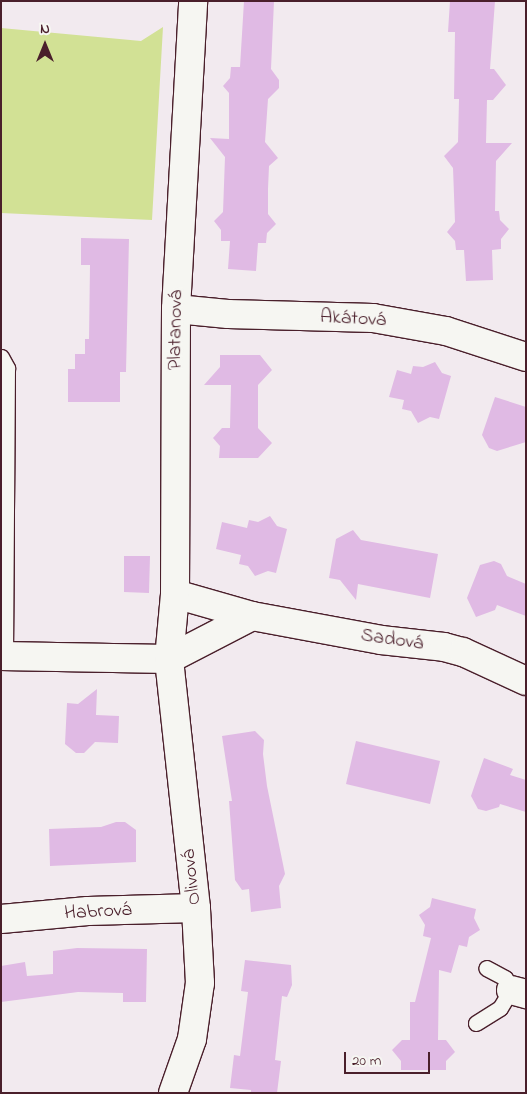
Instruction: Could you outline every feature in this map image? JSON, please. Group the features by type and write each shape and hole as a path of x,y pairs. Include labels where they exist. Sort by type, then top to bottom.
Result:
{"street":[{"name":"Platanová","path":"169,659 175,594 176,309 192,1"},
{"name":"Akátová","path":"176,309 228,314 373,318 446,331 526,357"},
{"name":"Sadová","path":"175,594 252,616 381,640 444,647 463,652 526,681"},
{"path":"3,656 169,659 252,616"},
{"name":"Olivová","path":"169,659 196,908 200,983 192,1039 173,1093"},
{"name":"Habrová","path":"1,919 88,911 196,908"}],"lane":[{"path":"1,357 7,368 4,441 3,656"},
{"path":"476,1022 500,1008 518,992 505,978 486,968"}],"green space":[{"path":"163,27 152,220 1,213 1,28 141,41"}],"building":[{"path":"244,1 274,1 271,69 279,80 279,88 268,99 265,142 278,158 269,166 268,189 268,214 276,224 267,233 266,243 258,243 256,271 228,269 230,241 221,241 221,230 214,221 223,212 225,157 210,138 229,139 229,93 223,86 230,78 231,67 240,67"},
{"path":"450,1 495,1 490,69 494,69 506,85 493,100 487,100 486,143 512,143 496,161 495,211 499,211 500,220 509,229 501,239 501,249 492,250 493,280 466,281 464,250 456,250 455,241 447,232 455,222 453,168 444,156 458,142 459,99 454,99 455,32 448,32"},
{"path":"81,238 129,239 126,372 120,372 120,402 68,402 68,369 75,369 75,354 85,354 85,339 89,339 90,265 81,265"},
{"path":"220,355 260,355 272,370 258,385 258,428 272,443 258,458 219,458 220,446 213,438 222,428 230,428 231,385 204,385 220,367"},
{"path":"435,362 442,373 451,376 439,419 430,417 418,423 411,411 402,409 404,400 389,397 397,370 411,374 413,366 423,367"},
{"path":"495,397 526,407 526,442 497,451 489,448 482,435"},
{"path":"270,516 277,526 287,529 276,573 268,571 255,576 248,566 239,564 241,555 216,549 222,522 247,528 249,520 258,522"},
{"path":"353,530 361,540 438,554 430,598 358,584 356,600 340,580 329,578 336,539"},
{"path":"124,556 150,556 149,593 124,592"},
{"path":"494,561 501,564 507,576 526,584 526,616 497,605 495,610 476,617 467,598 480,565"},
{"path":"97,689 96,715 119,716 118,743 95,742 84,753 76,753 65,744 67,703 78,704"},
{"path":"255,731 264,740 263,754 267,786 285,874 279,886 281,908 251,912 249,889 242,890 235,880 229,801 232,801 222,736"},
{"path":"356,741 440,761 430,804 346,784"},
{"path":"484,758 513,769 510,775 526,780 526,812 500,804 499,807 486,811 478,809 471,796"},
{"path":"116,822 125,822 136,830 136,862 50,866 49,829 101,827"},
{"path":"432,898 476,909 474,918 480,930 469,937 467,947 459,945 451,973 439,970 438,1040 446,1040 455,1052 446,1061 446,1070 401,1070 401,1061 392,1050 402,1040 410,1040 410,1002 415,1002 431,938 423,936 425,925 419,915 430,907"},
{"path":"77,948 147,949 146,1002 123,1002 123,993 78,992 1,1002 1,966 25,962 27,976 53,974 53,951"},
{"path":"245,960 291,965 292,985 287,997 282,996 275,1060 281,1061 277,1093 251,1093 251,1090 230,1088 234,1055 240,1056 248,992 241,991"}]}
